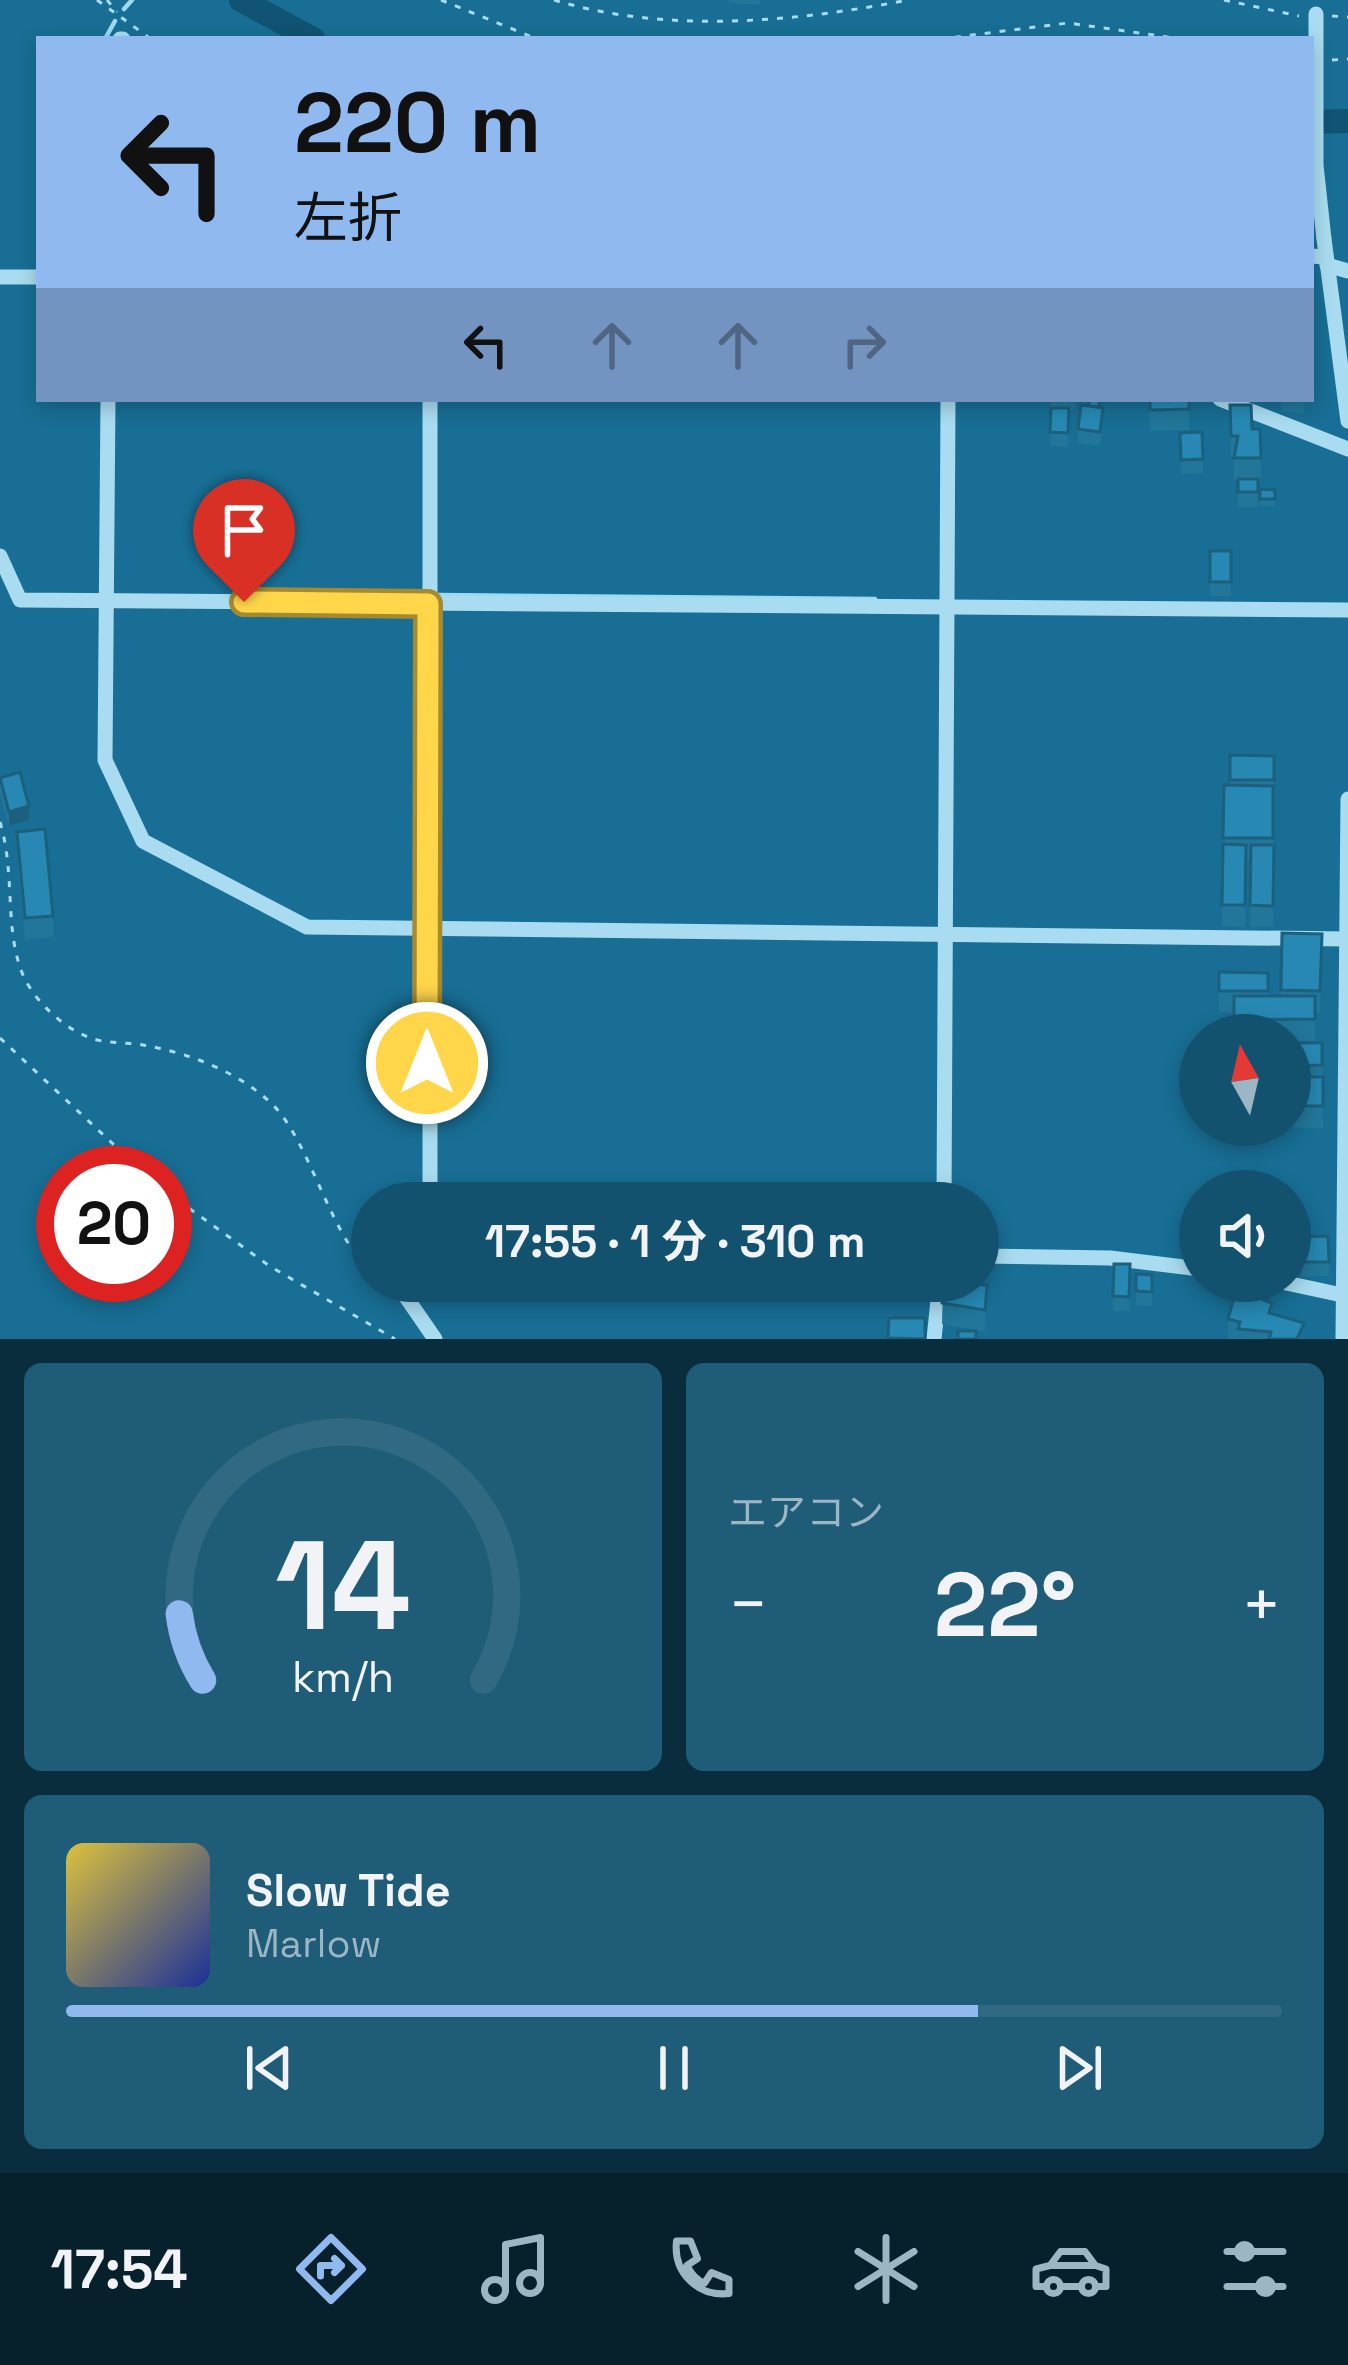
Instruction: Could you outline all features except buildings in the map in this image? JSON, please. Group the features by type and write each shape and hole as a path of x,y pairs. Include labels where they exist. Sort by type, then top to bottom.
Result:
{"street":[{"path":"1316,7 1321,259 1348,421"},
{"path":"1321,259 1348,271"},
{"path":"0,277 36,277"},
{"path":"108,402 105,760 143,841 307,927 1347,939"},
{"path":"430,402 430,1182"},
{"path":"944,1182 948,402"},
{"path":"1228,402 1348,449"},
{"path":"0,556 20,601 1348,610"},
{"path":"1343,1339 1348,799"},
{"path":"999,1256 1111,1258 1179,1266"},
{"path":"1311,1288 1342,1295"},
{"path":"409,1302 435,1339"},
{"path":"934,1339 938,1302"}],"path":[{"path":"97,0 148,36"},
{"path":"107,0 122,18"},
{"path":"441,0 530,36"},
{"path":"554,0 587,10 672,20 823,16 908,0"},
{"path":"1224,0 1278,14 1316,7"},
{"path":"963,36 1068,22 1162,36"},
{"path":"0,822 12,862 20,971 46,1010 89,1038 147,1046 218,1066 273,1105 309,1156 351,1246"},
{"path":"0,1038 115,1146"},
{"path":"192,1210 271,1267 395,1339"}],"waterway":[{"path":"124,9 132,0"},
{"path":"241,0 307,36"},
{"path":"107,36 115,21"},
{"path":"1314,122 1348,121"},
{"path":"437,595 875,599"}],"route":[{"path":"244,602 428,604 427,1063"}]}
